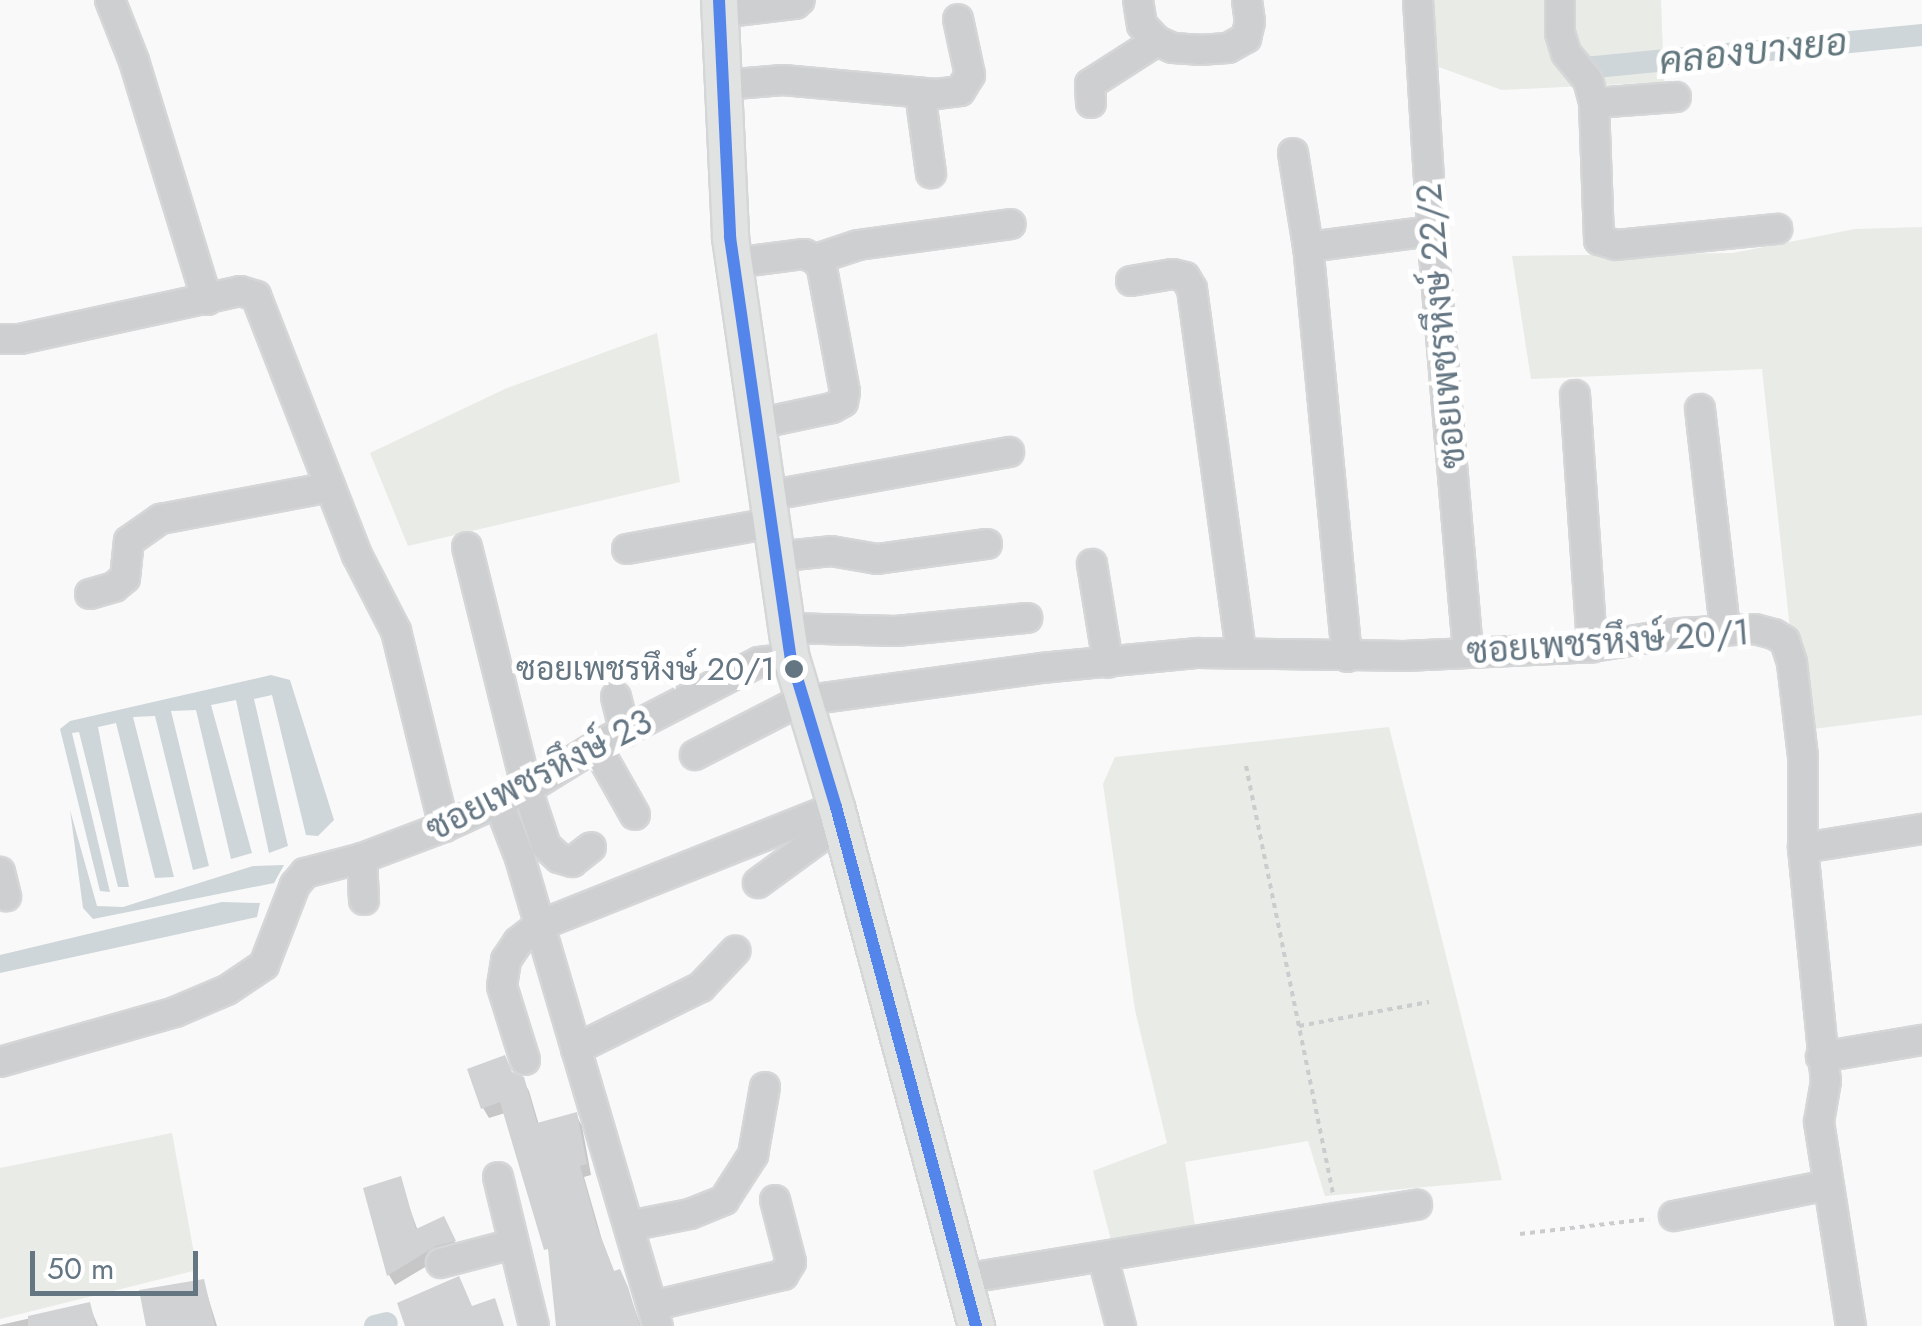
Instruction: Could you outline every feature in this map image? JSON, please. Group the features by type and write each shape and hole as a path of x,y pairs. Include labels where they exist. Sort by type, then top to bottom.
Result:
{"main road":[{"path":"719,6 734,263 788,643 800,701 838,815 976,1326"}],"street":[{"path":"110,0 134,62 207,300"},
{"path":"719,6 795,4 800,0"},
{"path":"1138,0 1142,25 1157,41 1173,48 1228,48 1246,38 1250,22 1247,0"},
{"name":"ซอยเพชรหึงษ์ 22/2","path":"1418,0 1432,231 1468,652"},
{"path":"1560,0 1563,43 1588,80 1594,103 1599,240 1616,244 1777,228"},
{"path":"723,85 783,80 920,93 960,91 970,75 958,19"},
{"path":"1092,104 1090,84 1157,41"},
{"path":"920,93 932,173"},
{"path":"1594,103 1676,97"},
{"path":"1293,152 1308,246 1347,657"},
{"path":"816,259 858,245 1011,224"},
{"path":"1308,246 1432,231"},
{"path":"734,263 804,254 816,259 822,268 845,392 843,402 757,424"},
{"path":"1130,281 1173,274 1185,277 1192,289 1241,652"},
{"path":"0,339 240,291 256,296 357,556 396,631 444,826"},
{"path":"1575,394 1592,647"},
{"path":"1700,409 1725,630"},
{"path":"626,548 771,525 1009,452"},
{"path":"90,594 114,587 125,578 129,541 161,519 330,487"},
{"path":"771,525 831,552 876,559 987,544"},
{"path":"466,547 526,789 546,846 559,858 572,862 590,847"},
{"path":"1092,564 1108,663"},
{"name":"ซอยเพชรหึงษ์ 23","path":"0,1062 174,1012 227,990 264,965 295,885 305,873 362,858 526,789 596,746 759,662 788,643 1027,618"},
{"name":"ซอยเพชรหึงษ์ 20/1","path":"800,701 1108,663 1241,652 1347,657 1592,647 1725,630 1755,629 1774,634 1788,652 1803,757 1804,848 1826,1082 1819,1122 1851,1326"},
{"path":"616,697 626,732"},
{"path":"695,756 800,701"},
{"path":"596,746 635,815"},
{"path":"498,801 540,925 655,1316 783,1275 791,1262 776,1200"},
{"path":"758,883 838,815"},
{"path":"525,1060 502,986 506,960 518,942 540,925 838,815"},
{"path":"1804,848 1922,829"},
{"path":"362,858 364,900"},
{"path":"576,1049 700,987 734,951"},
{"path":"1821,1057 1922,1040"},
{"path":"629,1226 690,1214 724,1200 753,1156 765,1087"},
{"path":"498,1176 534,1326"},
{"path":"1674,1216 1828,1185"},
{"path":"963,1280 1417,1205"},
{"path":"441,1263 513,1244"},
{"path":"1103,1258 1122,1326"}],"path":[{"path":"1246,766 1338,1220"},
{"path":"1299,1026 1429,1002"},
{"path":"1520,1234 1674,1216"}],"shaded area":[{"path":"1432,0 1661,0 1664,82 1502,90 1436,66"},
{"path":"1922,227 1922,715 1813,729 1790,629 1762,369 1531,379 1512,256 1733,253 1855,229"},
{"path":"657,333 680,482 408,546 370,453 507,388"},
{"path":"271,675 290,680 334,820 318,836 306,835 272,695 254,699 288,846 269,853 236,700 211,705 252,853 231,859 196,710 171,711 209,866 193,870 155,716 133,717 174,877 155,878 116,723 98,727 129,887 118,887 79,732 72,733 110,892 100,891 60,729 70,721"},
{"path":"1389,727 1502,1180 1325,1196 1308,1141 1185,1162 1196,1232 1112,1244 1093,1171 1167,1143 1135,1010 1103,784 1115,757"},
{"path":"70,810 97,906 123,907 253,866 284,865 274,883 93,919 83,908"},
{"path":"222,902 260,903 257,917 0,973 0,955"},
{"path":"172,1133 197,1270 0,1319 0,1168"}],"building":[{"path":"505,1055 512,1072 524,1077 537,1123 577,1112 587,1164 580,1166 597,1227 614,1271 620,1269 628,1287 640,1326 556,1326 548,1249 544,1250 500,1102 481,1109 467,1069"},
{"path":"401,1176 416,1229 444,1216 456,1241 436,1246 387,1276 363,1188"},
{"path":"459,1276 472,1306 495,1298 504,1326 405,1326 397,1303"},
{"path":"204,1279 215,1326 146,1326 139,1290"},
{"path":"90,1302 96,1326 28,1326 28,1316"}],"waterway":[{"name":"คลองบางยอ","path":"1585,68 1922,35"},
{"path":"375,1326 387,1323"}],"transit line":[{"path":"719,0 730,237 791,658 836,807 976,1326"}],"place":[{"name":"ซอยเพชรหึงษ์ 20/1","path":"794,669"}]}
